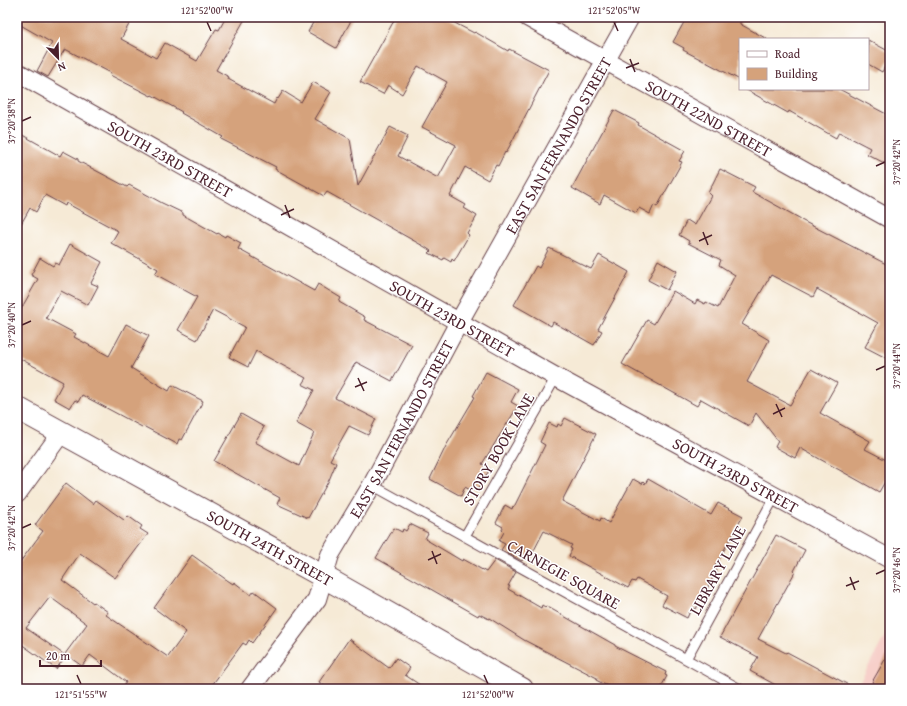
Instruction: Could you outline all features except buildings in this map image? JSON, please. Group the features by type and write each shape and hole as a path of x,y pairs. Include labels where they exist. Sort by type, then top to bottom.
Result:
{"main road":[{"name":"SOUTH 24TH STREET","path":"17,408 324,577 522,689"}],"street":[{"name":"SOUTH 22ND STREET","path":"527,17 890,219"},
{"name":"EAST SAN FERNANDO STREET","path":"250,689 317,599 330,555 372,486 459,322 607,61 630,17"},
{"name":"SOUTH 23RD STREET","path":"17,72 556,377 890,559"},
{"path":"17,494 62,432"}],"lane":[{"name":"STORY BOOK LANE","path":"465,536 556,377"},
{"name":"CARNEGIE SQUARE","path":"372,486 740,689"},
{"name":"LIBRARY LANE","path":"686,659 774,496"}],"shaded area":[{"path":"890,627 890,689 856,689"}]}
